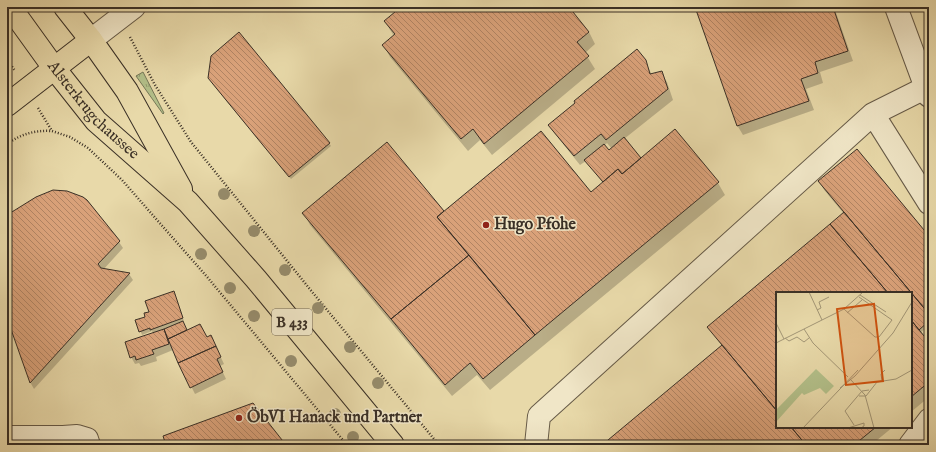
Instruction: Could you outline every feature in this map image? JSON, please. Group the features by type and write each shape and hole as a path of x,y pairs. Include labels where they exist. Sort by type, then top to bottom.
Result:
{"main road":[{"name":"Alsterkrugchaussee","path":"10,7 54,68 96,121 188,202 256,279 394,445"},
{"name":"Alsterkrugchaussee","path":"65,7 91,40 127,91 188,202"},
{"path":"7,105 91,40"}],"street":[{"path":"91,40 134,7"},
{"path":"536,445 539,416 873,114 927,92 896,7"},
{"path":"873,114 929,203"},
{"path":"910,445 929,420"},
{"path":"7,438 77,436 87,439 89,445"}],"path":[{"path":"131,39 154,85 191,142 313,293 439,445"},
{"path":"7,59 9,63"},
{"path":"48,124 52,131"},
{"path":"7,144 28,132 40,130 52,131 70,138 88,148 122,180 208,278 347,445"}],"green space":[{"path":"143,72 164,113 163,114 136,76"}],"building":[{"path":"401,7 569,7 589,32 577,42 589,56 484,144 473,129 461,139 382,45 395,34 384,21"},
{"path":"695,7 833,7 848,51 815,62 818,73 801,79 809,101 737,126"},
{"path":"239,32 330,143 289,177 208,78 211,56"},
{"path":"637,49 646,60 650,74 662,71 668,89 606,140 601,134 574,156 548,125 575,103 574,101"},
{"path":"675,129 719,182 535,335 437,217 541,131 591,192 618,169 622,174"},
{"path":"624,137 641,158 622,174 618,169 603,182 584,160 604,144 609,150"},
{"path":"387,142 444,211 437,217 469,255 391,319 302,213"},
{"path":"857,149 929,236 929,314 912,292 818,181"},
{"path":"53,190 67,191 87,200 120,241 98,264 101,268 130,273 30,383 7,318 7,250 12,246 7,236 7,215 36,197"},
{"path":"844,212 911,292 887,292 830,224"},
{"path":"830,224 887,292 776,292 776,410 707,327"},
{"path":"469,255 535,335 483,379 470,363 445,385 391,319"},
{"path":"174,291 183,318 150,330 150,328 139,332 135,320 145,317 144,313 149,312 145,301"},
{"path":"912,294 929,314 929,321 919,330 912,321"},
{"path":"183,321 187,330 168,339 164,329"},
{"path":"912,321 929,342 929,382 912,396"},
{"path":"200,324 207,337 211,335 216,346 178,363 168,339"},
{"path":"164,329 169,344 152,350 154,354 136,360 135,356 130,358 125,342"},
{"path":"722,345 776,410 776,428 792,428 806,445 602,445"},
{"path":"216,346 221,357 217,359 223,372 190,388 178,363"},
{"name":"ÖbVI Hanack und Partner","path":"253,403 286,445 166,445 163,436"},
{"path":"792,428 875,428 854,445 806,445"}],"place":[{"name":"Hugo Pfohe","path":"486,225"},
{"name":"ÖbVI Hanack und Partner","path":"239,418"}]}
